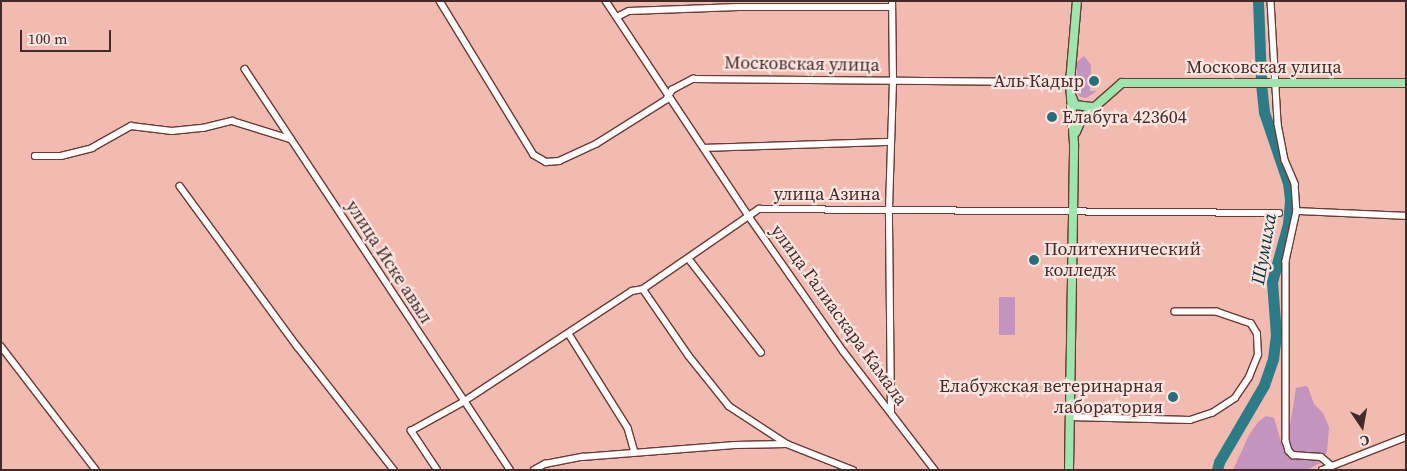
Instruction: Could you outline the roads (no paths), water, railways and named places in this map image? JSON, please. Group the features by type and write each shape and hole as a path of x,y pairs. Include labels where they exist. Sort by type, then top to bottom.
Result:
{"main road":[{"path":"1069,470 1074,212 1074,144 1070,82 1077,1"},
{"name":"Московская улица","path":"1092,107 1122,83 1274,81 1406,83"},
{"path":"1071,95 1075,105 1092,107"},
{"path":"1074,144 1077,128 1082,118 1092,107"}],"street":[{"name":"Московская улица","path":"440,1 534,155 546,162 559,161 596,144 666,100 668,95 685,82 701,78 1070,82"},
{"name":"улица Галиаскара Камала","path":"606,1 748,215 844,352 935,470"},
{"path":"1271,1 1275,57 1274,81 1282,146 1296,184 1297,211 1286,261 1286,441 1289,451 1293,455 1321,457 1332,466"},
{"path":"617,17 629,11 892,4 893,80 889,209 891,413"},
{"name":"улица Иске авыл","path":"245,69 463,402 510,470"},
{"path":"35,156 61,156 92,148 131,126 172,131 203,128 232,121 290,139"},
{"path":"705,148 890,142"},
{"path":"180,186 298,347 394,470"},
{"name":"улица Азина","path":"438,470 412,431 463,402 632,291 643,289 689,259 758,209 1279,213"},
{"path":"1297,211 1406,216"},
{"path":"689,259 761,352"},
{"path":"643,289 689,356 729,406 787,444 853,470"},
{"path":"1070,417 1190,420 1212,413 1234,398 1249,377 1258,355 1257,334 1251,324 1217,312 1175,312"},
{"path":"569,334 628,428 635,452"},
{"path":"1,346 96,470"},
{"path":"1322,470 1406,437"},
{"path":"534,470 545,464 582,457 735,445 787,444"}],"waterway":[{"name":"Шумиха","path":"1258,1 1261,78"},
{"name":"Шумиха","path":"1217,470 1219,462 1264,385 1273,359 1276,335 1272,282 1288,224 1290,199 1288,183 1264,112 1261,85"}],"place":[{"name":"Аль Кадыр","path":"1094,81"},
{"name":"Елабуга 423604","path":"1052,117"},
{"name":"Политехнический колледж","path":"1034,260"},
{"name":"Елабужская ветеринарная лаборатория","path":"1173,397"}]}
